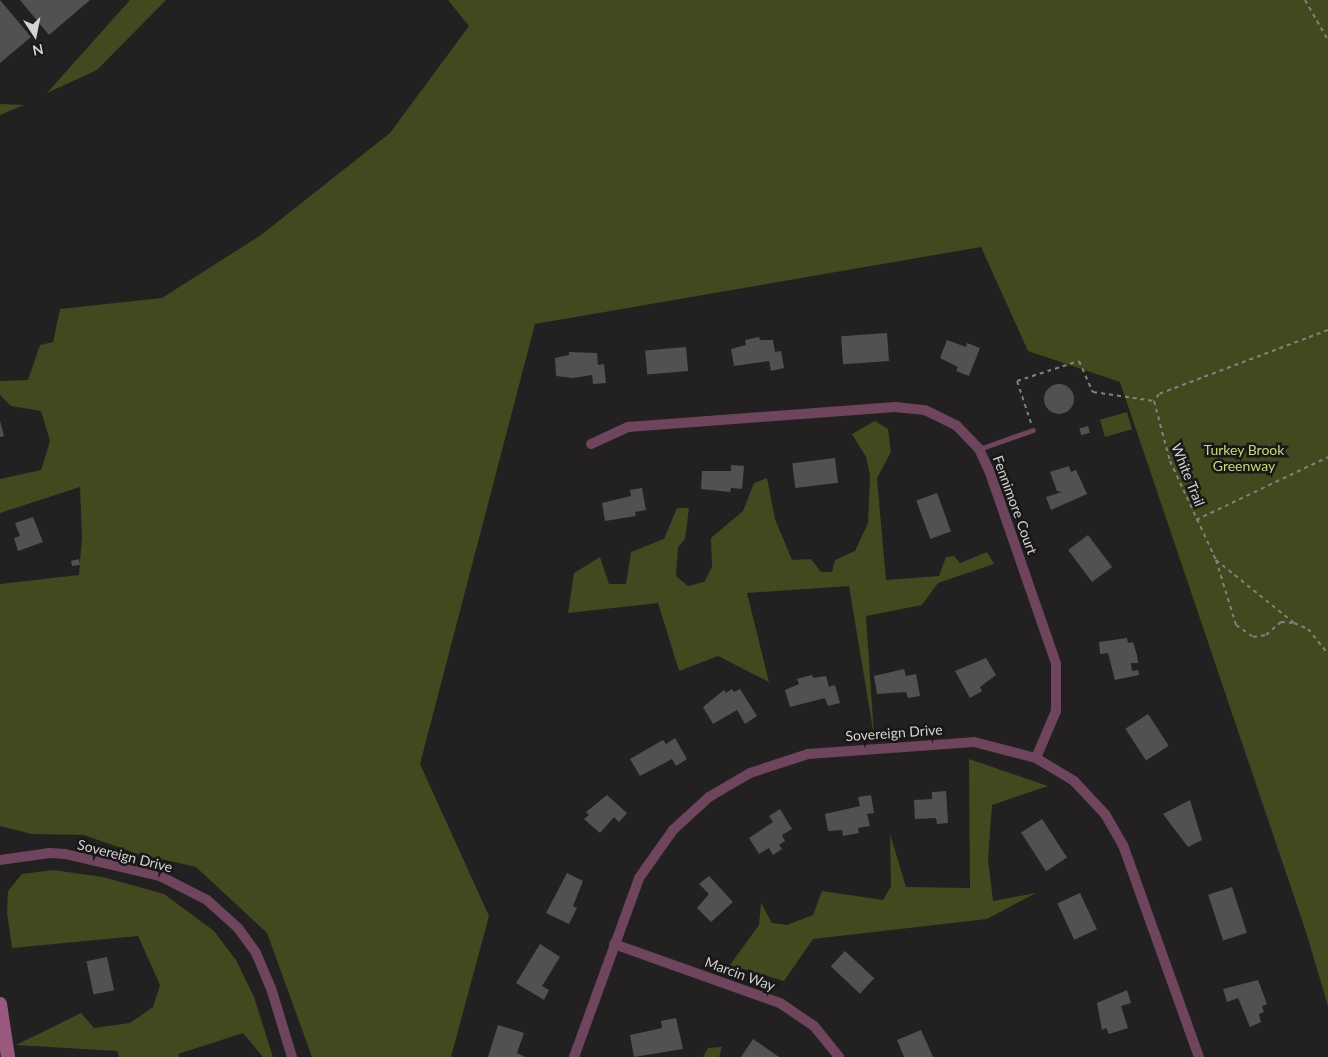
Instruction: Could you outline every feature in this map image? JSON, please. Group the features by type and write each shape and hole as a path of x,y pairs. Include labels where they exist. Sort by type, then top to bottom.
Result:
{"street":[{"name":"Fennimore Court","path":"591,444 628,427 900,407 925,410 946,418 978,449 989,470 1056,664 1056,710 1036,758"},
{"name":"Sovereign Drive","path":"574,1057 614,944 640,878 663,843 697,807 750,773 808,754 948,743 990,744 1036,758 1060,771 1086,792 1105,814 1119,836 1199,1057"},
{"name":"Sovereign Drive","path":"0,860 50,853 65,854 160,876 207,900 238,928 256,953 271,988 292,1057"},
{"name":"Marcin Way","path":"614,944 780,1003 814,1026 839,1057"},
{"path":"0,1004 8,1057"}],"lane":[{"path":"978,449 1033,430"}],"path":[{"path":"1304,0 1328,40"},
{"path":"1033,430 1017,381 1079,361 1093,392 1154,401 1160,394 1328,330"},
{"name":"White Trail","path":"1154,401 1170,461 1216,560 1228,606 1236,625 1253,638 1266,635 1281,622 1294,623"},
{"path":"1196,520 1328,457"},
{"path":"1216,560 1294,623 1308,629 1328,654"}],"green space":[{"path":"130,0 166,0 97,70 47,93"},
{"name":"Turkey Brook Greenway","path":"448,0 1328,0 1328,1006 1306,932 1120,382 1028,351 981,247 535,324 420,764 489,916 451,1057 312,1057 267,933 196,867 135,853 84,835 32,834 0,826 0,584 79,575 82,537 80,487 0,513 0,479 41,470 50,441 41,411 11,406 0,395 0,381 28,380 40,345 53,342 60,309 162,298 261,235 390,133 469,26"},
{"path":"0,104 24,105 0,115"},
{"path":"1127,412 1132,429 1105,437 1100,420"},
{"path":"875,421 888,429 891,452 877,478 886,580 939,576 946,557 954,556 960,563 987,552 994,564 938,583 922,605 866,616 874,736 849,586 747,593 769,682 718,656 679,671 658,603 568,613 574,573 600,557 609,584 626,584 631,552 664,539 677,508 689,508 685,539 678,547 676,576 688,586 704,582 712,567 711,538 743,511 754,483 767,478 775,519 792,560 811,559 821,572 832,572 835,560 855,551 868,523 870,475 866,457 852,434"},
{"path":"969,759 1048,786 992,805 988,859 993,901 1036,893 987,919 813,939 784,981 730,965 759,925 761,903 772,923 787,925 813,915 822,891 883,900 891,886 890,834 906,887 970,888"},
{"path":"53,870 103,877 164,894 214,931 236,960 254,997 273,1057 263,1057 243,1033 178,1054 179,1057 119,1057 117,1051 16,1045 81,1013 94,1028 130,1023 153,1007 160,985 138,936 12,948 7,913 8,891 22,874"},
{"path":"722,1047 719,1057 703,1057 708,1048"}],"building":[{"path":"0,0 31,37 0,63"},
{"path":"20,0 90,0 49,35"},
{"path":"887,333 889,361 843,364 841,336"},
{"path":"759,337 760,340 773,340 775,352 781,351 784,368 771,371 769,361 734,366 731,349 746,345 745,340"},
{"path":"947,340 966,347 967,343 980,348 969,376 956,371 958,367 940,358"},
{"path":"686,347 688,371 647,374 645,351"},
{"path":"569,352 597,353 598,365 604,364 606,383 593,384 592,375 573,378 556,376 555,358 569,355"},
{"path":"1059,384 1070,388 1074,399 1070,410 1059,414 1048,410 1044,399 1048,388"},
{"path":"0,421 4,436 0,437"},
{"path":"1088,426 1090,433 1081,435 1079,428"},
{"path":"835,458 838,483 795,488 792,463"},
{"path":"731,465 744,466 742,489 731,488 730,492 701,489 702,471 731,471"},
{"path":"1069,466 1071,472 1076,470 1087,494 1051,510 1046,497 1062,492 1057,491 1050,472"},
{"path":"642,488 646,510 635,512 636,516 605,521 602,503 631,496 630,490"},
{"path":"937,493 951,532 930,539 916,501"},
{"path":"33,517 43,542 18,551 14,538 20,536 15,523"},
{"path":"1088,535 1112,567 1092,582 1068,550"},
{"path":"79,559 80,565 72,566 71,561"},
{"path":"1127,638 1128,643 1133,642 1137,655 1138,663 1131,663 1132,671 1138,670 1139,675 1115,680 1108,653 1100,654 1099,642"},
{"path":"986,658 996,675 980,687 982,691 970,698 955,671"},
{"path":"904,669 906,676 916,674 920,696 908,698 906,692 877,694 874,676"},
{"path":"812,675 813,678 826,676 829,687 835,685 840,703 828,706 825,698 790,707 785,690 799,684 797,679"},
{"path":"732,689 734,692 740,689 757,716 745,724 737,710 713,724 703,707 724,690 726,693"},
{"path":"1148,714 1169,746 1146,761 1125,729"},
{"path":"675,738 687,759 676,766 672,759 640,776 630,759 663,740 666,744"},
{"path":"946,791 948,823 937,824 936,818 915,819 914,800 932,799 932,792"},
{"path":"607,795 627,813 619,822 614,817 600,833 584,819 589,815 586,812"},
{"path":"871,795 874,813 867,814 870,826 858,828 859,833 843,836 842,830 828,831 825,814 860,806 858,797"},
{"path":"1190,800 1202,840 1188,847 1163,814"},
{"path":"780,809 792,829 782,835 785,841 779,845 782,849 773,855 769,848 759,854 749,838 773,822 769,816"},
{"path":"1042,819 1067,858 1046,871 1021,833"},
{"path":"567,873 583,881 573,906 577,908 569,924 546,913"},
{"path":"709,876 733,902 711,922 697,908 709,894 699,884"},
{"path":"1232,887 1247,933 1223,940 1208,895"},
{"path":"1080,893 1097,929 1074,940 1057,904"},
{"path":"540,944 560,957 542,986 549,990 544,1000 516,983"},
{"path":"845,951 874,978 860,994 831,966"},
{"path":"107,957 114,990 94,995 86,961"},
{"path":"1258,980 1267,1004 1262,1006 1264,1012 1259,1014 1261,1022 1250,1027 1238,998 1227,1002 1223,989"},
{"path":"1127,990 1131,1003 1121,1006 1128,1028 1109,1034 1106,1028 1102,1030 1097,1003"},
{"path":"676,1018 683,1049 634,1057 630,1035 662,1028 661,1021"},
{"path":"498,1025 524,1033 517,1053 525,1057 488,1057"},
{"path":"921,1030 933,1057 904,1057 897,1040"},
{"path":"753,1039 779,1057 741,1057"}]}
